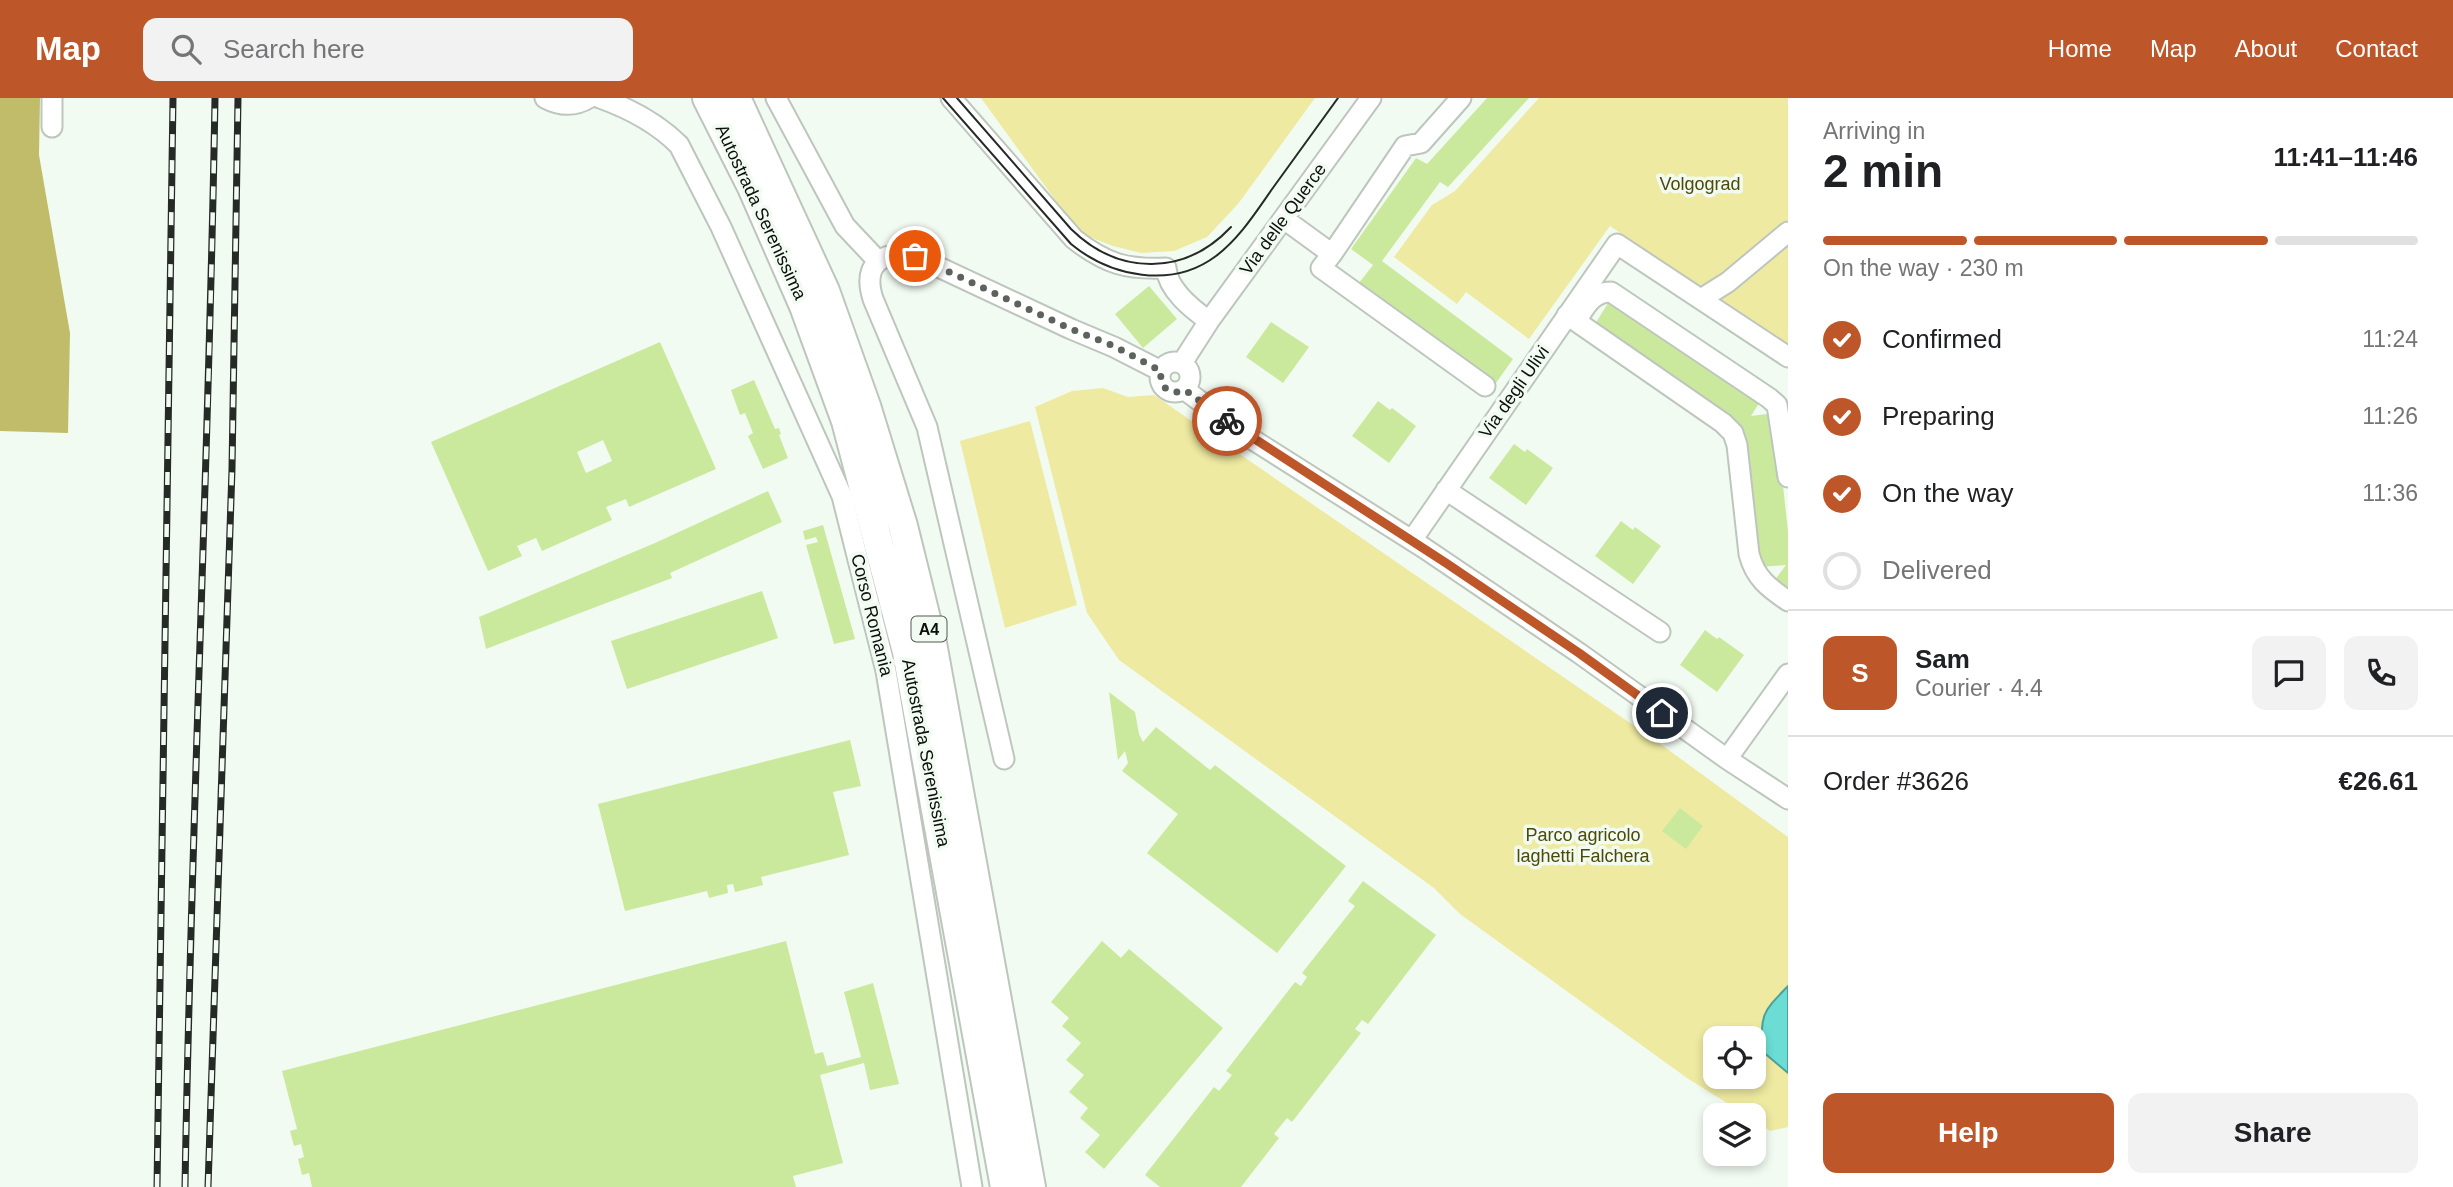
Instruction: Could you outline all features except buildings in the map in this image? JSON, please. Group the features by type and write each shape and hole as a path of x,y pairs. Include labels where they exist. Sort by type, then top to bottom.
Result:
{"highway":[{"name":"Autostrada Serenissima","path":"707,98 752,187 799,295 846,421 907,652 1005,1187"},
{"name":"Autostrada Serenissima","path":"736,98 825,291 866,406 903,526 932,643 950,735 1031,1187"}],"street":[{"path":"52,98 52,127"},
{"path":"545,98 573,105 589,98"},
{"name":"Corso Romania","path":"600,98 618,101 679,145 721,228 842,496 886,671 972,1187"},
{"path":"776,98 845,226 878,261"},
{"path":"951,98 1074,239 1111,263 1139,269 1166,268 1171,285 1209,321"},
{"name":"Via delle Querce","path":"1182,363 1209,321 1371,98"},
{"path":"1461,98 1421,143 1405,146 1321,268 1485,386"},
{"path":"1284,219 1332,254"},
{"path":"1788,232 1728,282 1701,299 1788,357"},
{"name":"Via degli Ulivi","path":"1412,540 1571,318 1616,244 1701,299"},
{"path":"1004,759 927,427 870,289 870,275 878,261 891,254 915,256 1071,329 1114,346 1161,371"},
{"path":"1788,477 1777,405 1769,398 1611,292 1602,292 1588,300 1571,318 1723,423 1733,433 1737,445 1753,569 1760,580 1788,601"},
{"path":"1196,340 1195,376 1202,402"},
{"path":"1182,363 1191,375 1190,383 1185,390 1178,393 1169,392 1163,387 1161,371 1166,365 1182,363"},
{"path":"1185,390 1247,436 1412,540 1579,653 1727,759 1788,799"},
{"path":"1446,490 1660,632"},
{"path":"1727,759 1788,674"}],"green space":[{"path":"981,98 1315,98 1238,204 1207,237 1174,251 1141,253 1087,236 1069,219"},
{"name":"Volgograd","path":"1539,98 1788,98 1788,348 1610,226 1529,339 1466,292 1457,304 1394,257 1432,205 1455,191"},
{"name":"Parco agricolo laghetti Falchera","path":"1103,388 1128,397 1154,395 1659,743 1788,837 1788,1127 1770,1131 1766,1128 1766,1103 1727,1103 1705,1089 1766,1089 1766,1026 1703,1026 1703,1088 1460,914 1434,888 1119,660 1087,613 1035,407 1072,391"},
{"path":"1030,421 1077,605 1005,628 960,441"}],"shaded area":[{"path":"0,98 40,98 39,155 70,333 68,433 0,431"}],"water":[{"path":"1788,986 1788,1073 1766,1054 1766,1026 1763,1026 1763,1021 1773,1002"}],"tram line":[{"path":"943,98 1071,244 1104,264 1142,275 1180,273 1216,256 1241,232 1338,98"},
{"path":"957,98 1071,229 1110,255 1131,262 1173,262 1193,255 1213,243 1231,227"}],"railway":[{"path":"157,1187 173,98"},
{"path":"185,1187 215,98"},
{"path":"208,1187 232,469 238,98"}],"way so far":[{"path":"915,256 1071,329 1114,346 1161,371 1163,387 1169,392 1178,393 1185,390 1227,421"}],"route":[{"path":"1227,421 1412,540 1579,653 1662,713"}]}
